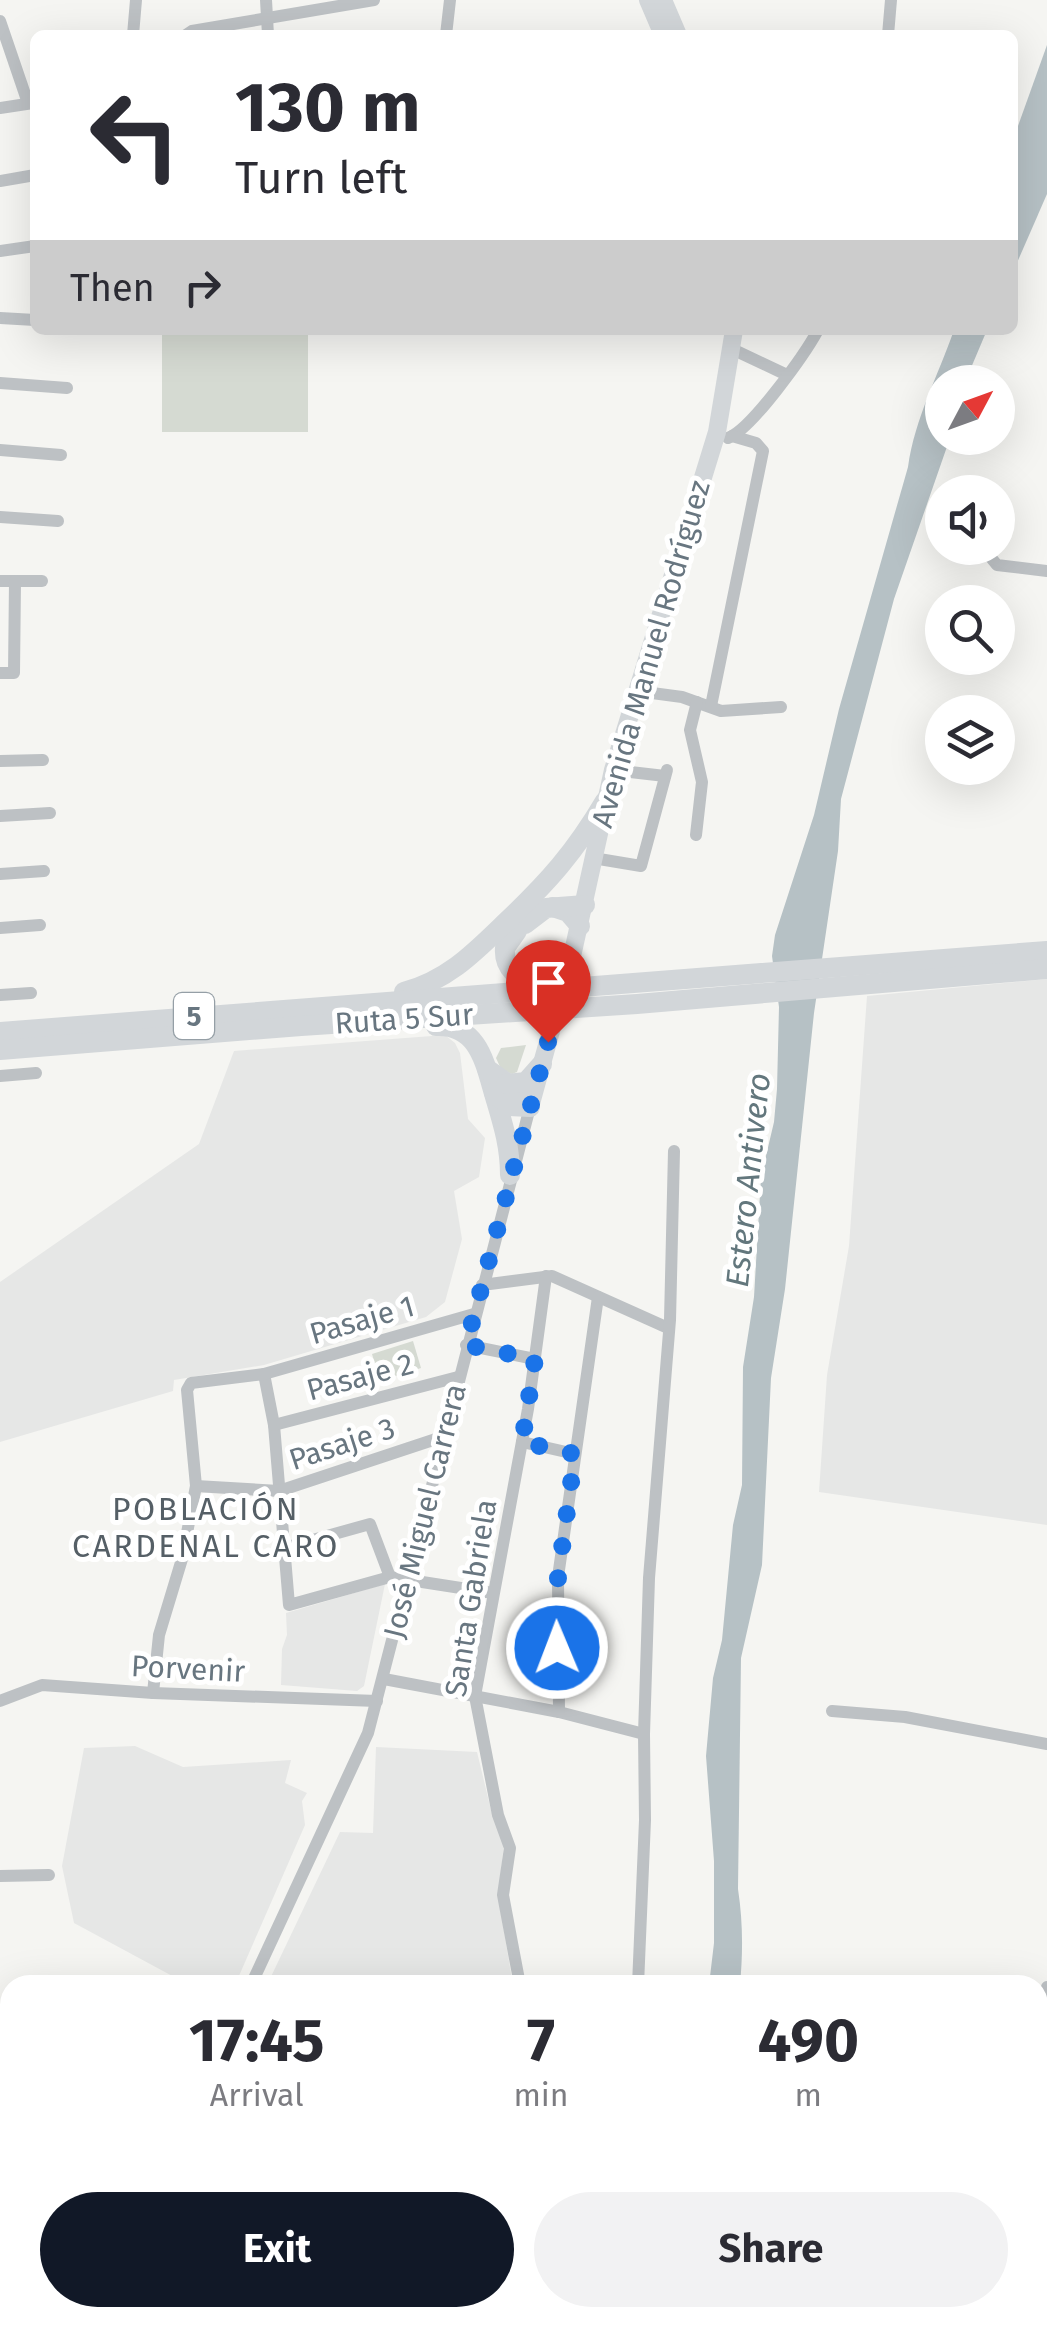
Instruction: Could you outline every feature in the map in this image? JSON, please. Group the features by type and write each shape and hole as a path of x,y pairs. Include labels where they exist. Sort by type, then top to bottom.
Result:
{"highway":[{"path":"544,990 516,976 506,964 504,948 546,897 604,802"},
{"path":"546,897 582,915"},
{"path":"346,1004 406,992 450,974 546,897"},
{"name":"Ruta 5 Sur","path":"0,1032 626,984 1045,965"},
{"name":"Ruta 5 Sur","path":"0,1050 637,1004 883,974"},
{"path":"486,1063 488,1037 494,1028 528,1011"},
{"path":"301,1026 454,1027 471,1038 499,1087 510,1174"},
{"path":"499,1087 526,1082 542,1064"},
{"path":"499,1087 520,1093 530,1106"}],"main road":[{"name":"Avenida Manuel Rodríguez","path":"566,978 604,802 636,690 712,448 725,431 733,340"},
{"name":"José Miguel Carrera","path":"530,1106 554,1020"}],"street":[{"path":"133,30 136,0"},
{"path":"266,0 268,30"},
{"path":"198,30 374,0"},
{"path":"447,30 450,0"},
{"path":"888,30 891,0"},
{"path":"0,21 30,98"},
{"path":"0,108 30,103"},
{"path":"0,182 30,176"},
{"path":"0,251 30,247"},
{"path":"0,318 30,320"},
{"path":"725,431 749,421 815,335"},
{"path":"733,340 787,376"},
{"path":"0,383 67,388"},
{"path":"711,706 763,450 725,431"},
{"path":"0,450 61,455"},
{"path":"0,517 58,521"},
{"path":"997,565 1047,571"},
{"path":"0,581 42,581"},
{"path":"7,673 15,581"},
{"path":"636,690 728,711 781,707"},
{"path":"696,702 690,730 702,782 696,835"},
{"path":"0,761 42,760"},
{"path":"593,858 641,866 666,773 613,770"},
{"path":"0,816 50,813"},
{"path":"0,874 44,871"},
{"path":"0,928 40,924"},
{"path":"0,996 31,994"},
{"path":"0,1076 36,1074"},
{"name":"José Miguel Carrera","path":"256,1975 346,1780 377,1702 530,1106"},
{"path":"638,1975 649,1578 668,1328 674,1151"},
{"path":"482,1285 546,1276 668,1328"},
{"name":"Santa Gabriela","path":"518,1975 504,1895 510,1848 492,1792 475,1696 522,1442 546,1276"},
{"path":"559,1712 556,1594 598,1297"},
{"name":"Pasaje 1","path":"196,1486 187,1390 192,1383 264,1374 474,1314"},
{"path":"466,1345 535,1359"},
{"path":"264,1374 274,1425 289,1605 390,1577 493,1593"},
{"name":"Pasaje 2","path":"274,1425 458,1377"},
{"name":"Pasaje 3","path":"196,1486 278,1491 442,1437"},
{"path":"522,1442 575,1454"},
{"path":"153,1693 159,1635 182,1559 196,1486"},
{"path":"284,1548 370,1524 390,1577"},
{"path":"384,1679 559,1712 644,1734"},
{"name":"Porvenir","path":"0,1701 42,1685 377,1702"},
{"path":"832,1711 905,1718 1047,1744"},
{"path":"0,1876 49,1875"}],"shaded area":[{"path":"1047,45 1047,194 1018,261 1018,126"},
{"path":"162,335 308,335 308,432 162,432"},
{"path":"952,335 985,335 972,365 940,365"},
{"path":"925,406 925,455 944,455 937,475 925,475 925,510 894,599 841,799 838,851 814,1013 785,1289 771,1378 762,1565 741,1658 740,1975 710,1975 714,1861 706,1756 733,1525 742,1485 743,1367 754,1297 761,1177 777,1089 779,1007 772,956 775,935 814,815 839,709"},
{"path":"1047,979 1047,1525 819,1492 827,1375 849,1246 867,996"},
{"path":"445,1035 460,1053 468,1119 485,1138 479,1177 454,1191 462,1239 445,1302 426,1317 264,1365 174,1380 173,1391 0,1442 0,1282 199,1144 234,1051"},
{"path":"526,1045 517,1072 501,1069 496,1058 501,1048"},
{"path":"413,1341 421,1368 380,1381 372,1354"},
{"path":"385,1584 364,1686 357,1691 281,1685 286,1613"},
{"path":"135,1746 183,1767 291,1760 285,1783 307,1793 302,1801 305,1825 239,1975 170,1975 74,1923 62,1866 84,1748"},
{"path":"376,1747 477,1752 504,1845 498,1895 511,1975 272,1975 340,1832 373,1833"}],"district":[{"name":"POBLACIÓN CARDENAL CARO","path":"206,1528"}],"route":[{"path":"548,1042 466,1345 535,1359 522,1442 575,1454 558,1577 557,1648"}],"water label":[{"name":"Estero Antivero","path":"748,1180"}]}
